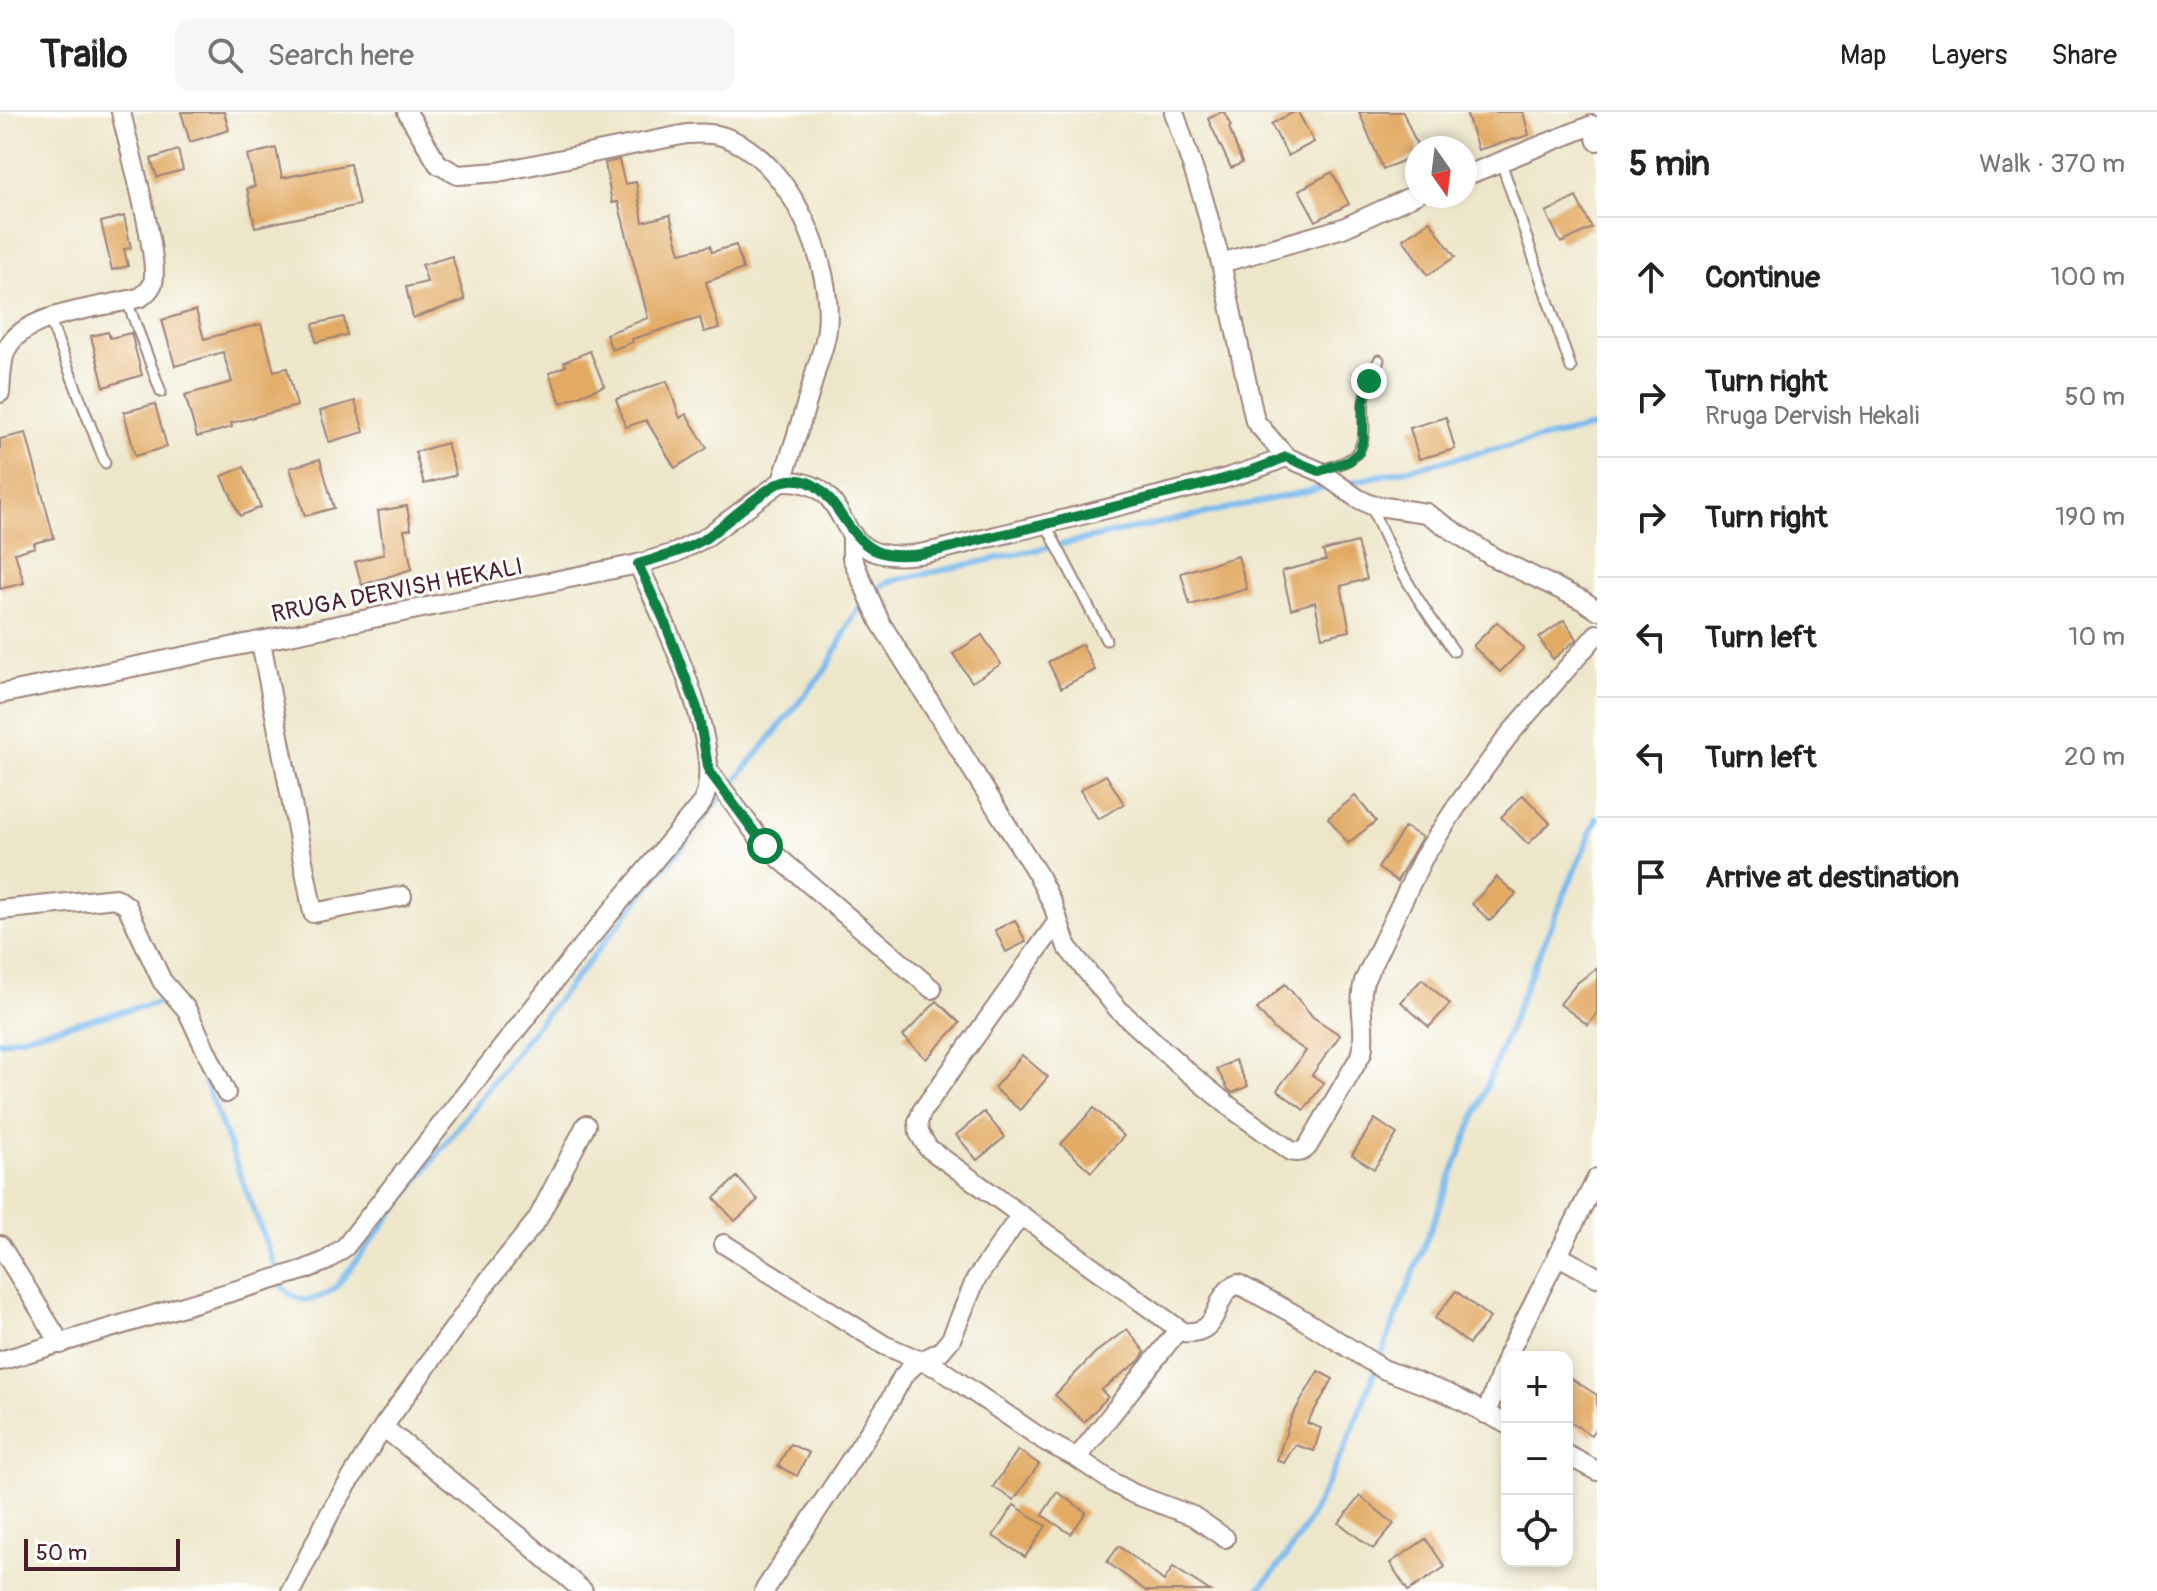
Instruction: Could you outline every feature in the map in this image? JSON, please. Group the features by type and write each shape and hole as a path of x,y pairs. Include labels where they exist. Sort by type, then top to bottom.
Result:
{"street":[{"path":"0,393 4,355 14,338 29,326 49,318 141,297 154,281 151,248 121,112"},
{"path":"407,112 438,164 458,175 498,172 687,134 711,133 735,141 765,165 785,185 804,216 827,293 827,330 782,481 802,481 818,486 852,534 874,552 909,555 1050,533 1251,472 1286,457"},
{"path":"1174,112 1221,263 1255,421 1268,439 1286,457 1324,474 1364,502 1426,513 1493,557 1597,610"},
{"path":"1477,171 1592,125 1597,141"},
{"path":"1221,263 1343,228 1405,200"},
{"name":"RRUGA DERVISH HEKALI","path":"0,694 638,564 675,553 705,538 782,481"},
{"path":"852,534 852,558 880,622 1038,875 1053,905 1067,947 1077,962 1145,1035 1234,1110 1291,1151 1304,1151 1362,1053 1365,1040 1359,998 1364,981 1423,858 1480,772 1597,634"},
{"path":"638,564 664,620 697,708 714,778 765,846 932,989"},
{"path":"261,642 313,913 402,896"},
{"path":"0,1361 304,1270 326,1261 345,1247 571,960 702,803 714,778"},
{"path":"0,910 108,898 116,898 127,906 151,962 162,981 187,1010 226,1093"},
{"path":"1058,921 922,1111 918,1122 919,1133 928,1148 1179,1329 1193,1333 1209,1325 1225,1293 1238,1284 1294,1314 1376,1366 1449,1394 1505,1423"},
{"path":"291,1591 331,1511 383,1427 488,1281 537,1220 586,1125"},
{"path":"1486,1414 1508,1354 1597,1178"},
{"path":"764,1591 903,1376 922,1360 941,1351 951,1339 976,1279 1020,1216"},
{"path":"724,1244 884,1345 940,1369 1045,1441 1124,1489 1193,1516 1225,1538"},
{"path":"0,1245 61,1344"},
{"path":"1557,1255 1597,1277"},
{"path":"1077,1458 1179,1329"},
{"path":"383,1427 583,1591"},
{"path":"1573,1458 1597,1471"}],"lane":[{"path":"1501,162 1571,368"},
{"path":"127,301 161,392"},
{"path":"49,318 105,463"},
{"path":"1324,474 1359,452 1363,440 1363,403 1379,360"},
{"path":"1364,502 1415,596 1454,651"},
{"path":"1050,533 1106,640"}],"building":[{"path":"181,112 224,112 229,130 190,142"},
{"path":"1224,112 1231,126 1242,163 1231,168 1208,119"},
{"path":"1298,112 1314,142 1288,156 1271,124"},
{"path":"1359,112 1403,112 1413,136 1405,136 1405,160 1383,169"},
{"path":"1466,112 1523,112 1529,135 1478,150 1477,136 1474,136"},
{"path":"276,148 282,178 350,164 359,205 255,227 247,188 255,187 247,155"},
{"path":"178,150 183,170 157,177 151,159"},
{"path":"619,160 625,184 636,182 643,222 670,215 680,253 710,246 712,252 736,245 743,269 706,282 719,328 704,332 700,318 632,339 633,342 612,350 606,334 648,318 618,202 612,203 605,163"},
{"path":"1332,172 1349,204 1316,221 1299,190"},
{"path":"1576,197 1592,228 1561,243 1546,212"},
{"path":"124,216 131,248 124,249 128,266 112,270 101,222"},
{"path":"1430,221 1455,257 1428,275 1403,239"},
{"path":"452,256 465,300 413,318 406,287 427,282 422,265"},
{"path":"196,310 204,339 261,324 274,371 287,368 297,406 231,423 232,427 197,437 185,395 232,382 223,352 175,366 162,320"},
{"path":"344,317 347,335 316,342 313,324"},
{"path":"108,332 110,338 131,333 142,375 104,387 91,336"},
{"path":"590,351 604,386 561,403 549,373 566,366 564,362"},
{"path":"667,381 680,418 686,414 707,448 675,468 646,420 626,427 616,399"},
{"path":"355,401 364,432 329,442 320,411"},
{"path":"155,404 167,447 135,456 124,412"},
{"path":"1446,417 1455,449 1419,459 1410,428"},
{"path":"26,433 54,538 34,543 35,547 15,553 24,583 0,589 0,439"},
{"path":"447,443 456,475 424,484 415,452"},
{"path":"320,459 334,508 305,516 290,468"},
{"path":"244,467 261,507 240,516 222,476"},
{"path":"407,506 411,529 404,530 412,569 362,585 355,562 384,554 378,511"},
{"path":"1357,542 1367,579 1341,586 1350,631 1322,637 1315,602 1291,609 1282,571 1326,560 1323,551"},
{"path":"1238,556 1247,589 1190,605 1181,573"},
{"path":"1564,620 1577,639 1553,659 1539,638"},
{"path":"1497,622 1524,648 1500,672 1473,646"},
{"path":"982,635 1001,664 972,682 953,654"},
{"path":"1082,644 1095,670 1061,688 1048,662"},
{"path":"1106,775 1124,804 1098,819 1080,790"},
{"path":"1523,795 1550,823 1528,844 1501,817"},
{"path":"1355,796 1376,821 1348,843 1328,818"},
{"path":"1405,827 1422,837 1397,881 1378,868"},
{"path":"1497,877 1516,894 1490,921 1472,904"},
{"path":"1015,920 1026,942 1006,952 995,930"},
{"path":"1597,968 1597,1013 1588,1025 1560,1004 1577,983"},
{"path":"1422,979 1450,1004 1429,1027 1401,1002"},
{"path":"1285,984 1313,1017 1340,1035 1312,1075 1324,1083 1304,1110 1277,1090 1306,1051 1275,1030 1257,1009"},
{"path":"937,1001 960,1023 926,1059 903,1036"},
{"path":"1022,1055 1048,1077 1020,1110 994,1088"},
{"path":"1235,1060 1248,1086 1233,1093 1217,1069"},
{"path":"1094,1108 1124,1136 1091,1172 1061,1144"},
{"path":"984,1112 1005,1137 977,1160 956,1135"},
{"path":"1375,1119 1397,1134 1374,1169 1352,1155"},
{"path":"737,1177 758,1200 735,1221 714,1198"},
{"path":"1456,1291 1490,1318 1469,1344 1435,1318"},
{"path":"1127,1329 1145,1352 1139,1361 1101,1390 1108,1397 1084,1422 1055,1395 1095,1353"},
{"path":"1318,1371 1333,1379 1307,1423 1321,1428 1314,1451 1295,1445 1284,1463 1277,1460 1291,1418"},
{"path":"1573,1380 1597,1395 1597,1426 1591,1435 1573,1424"},
{"path":"790,1444 809,1453 797,1476 778,1466"},
{"path":"1018,1450 1039,1464 1014,1500 993,1487"},
{"path":"1057,1492 1086,1512 1071,1534 1042,1515"},
{"path":"1360,1496 1394,1524 1373,1549 1339,1523"},
{"path":"1014,1505 1046,1526 1025,1557 993,1536"},
{"path":"1426,1539 1445,1567 1408,1591 1390,1563"},
{"path":"1119,1546 1164,1581 1173,1567 1210,1591 1146,1591 1107,1562"}],"waterway":[{"path":"1343,484 1597,426"},
{"path":"282,1286 295,1297 308,1300 336,1287 525,1040 826,669 850,621 875,591 887,582 1332,486"},
{"path":"1256,1591 1296,1541 1346,1445 1529,978 1597,818"},
{"path":"0,1042 165,1001 174,1005"},
{"path":"180,1015 276,1269"}],"route":[{"path":"765,846 709,771 697,708 664,620 638,564 675,553 705,538 782,481 802,481 818,486 852,534 874,552 909,555 1046,525 1251,472 1286,457 1319,471 1349,461 1359,452 1364,428 1363,403 1369,381"}]}
